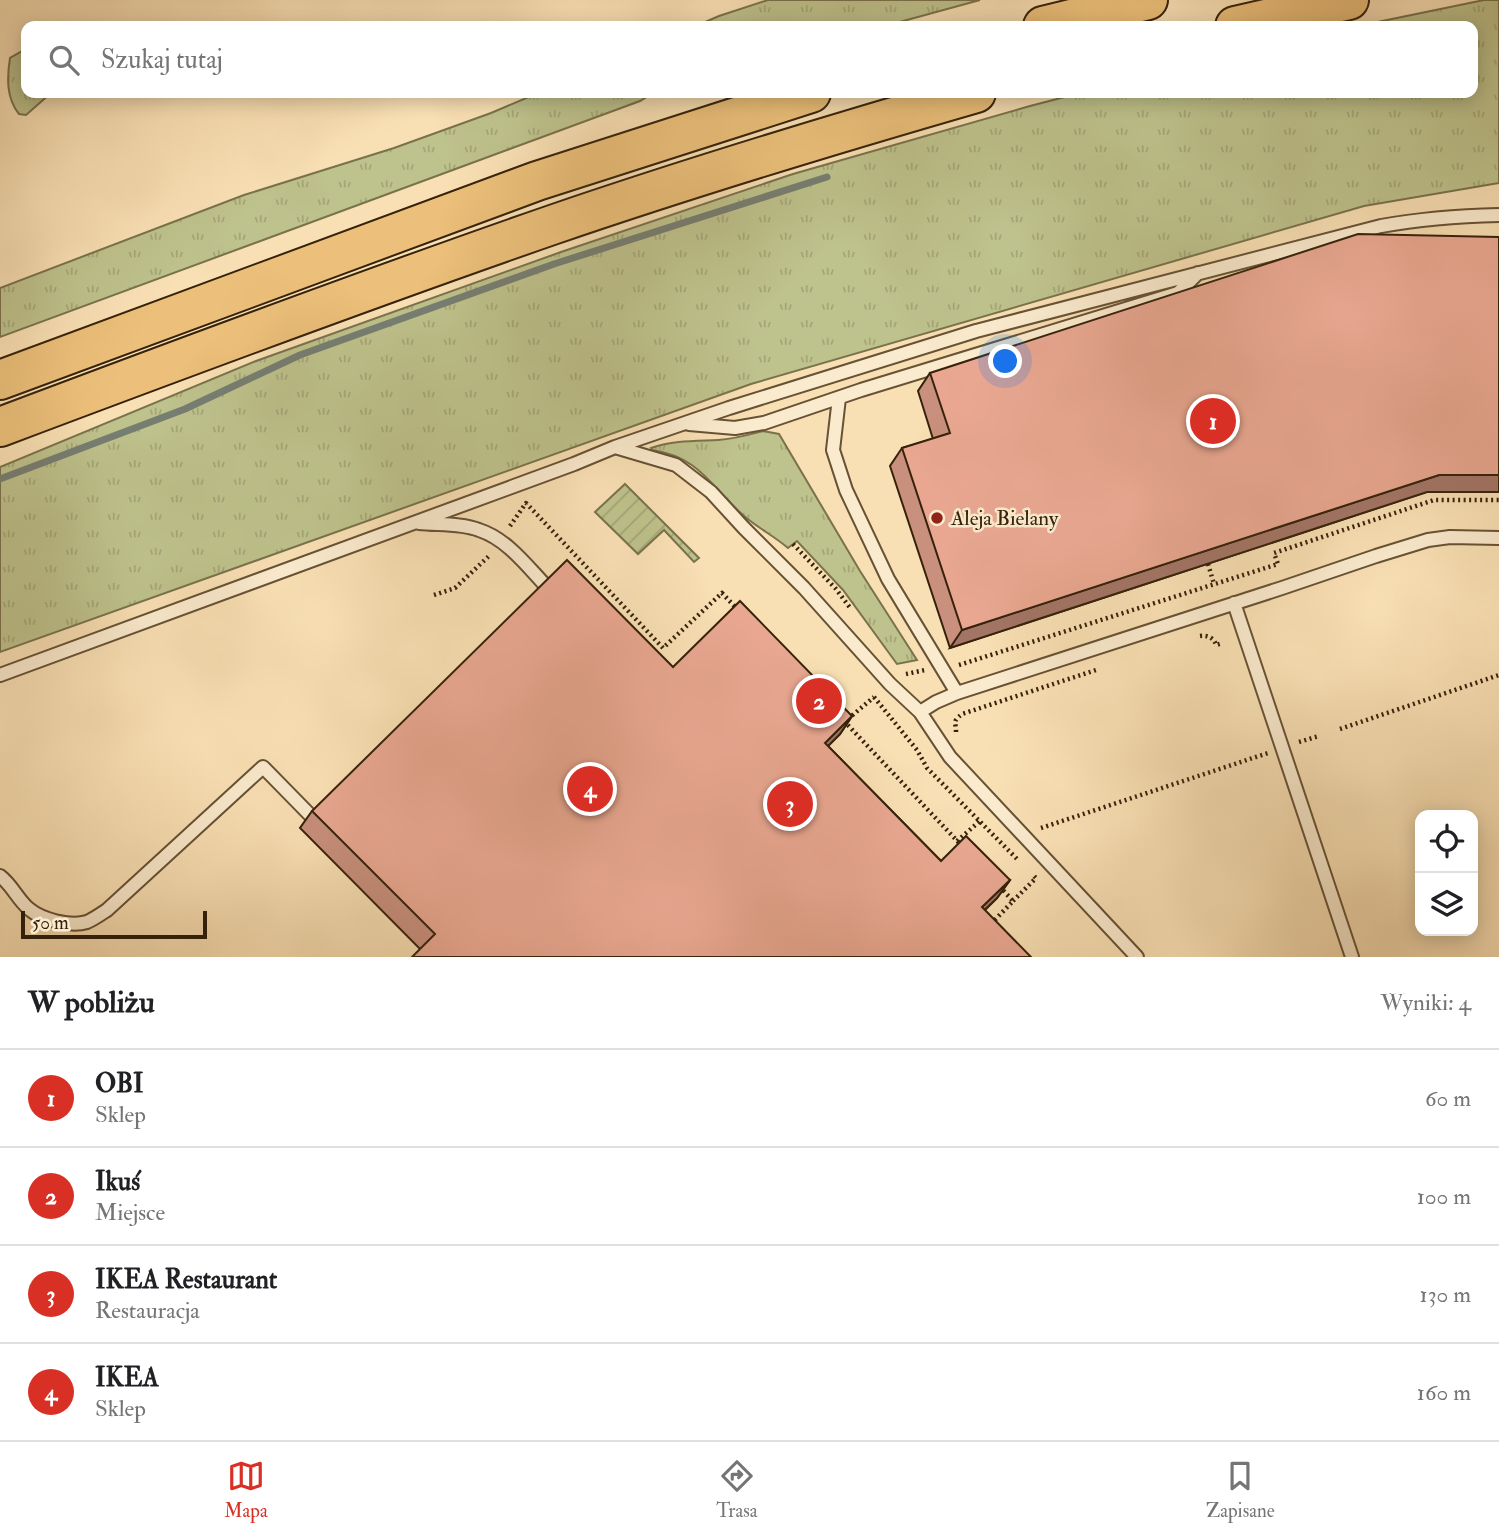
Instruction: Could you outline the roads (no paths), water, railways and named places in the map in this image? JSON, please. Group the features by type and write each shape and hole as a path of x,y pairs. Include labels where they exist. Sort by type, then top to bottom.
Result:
{"highway":[{"path":"1064,21 1148,0"},
{"path":"1257,21 1349,0"},
{"path":"0,380 537,181 794,98"},
{"path":"0,427 552,225 785,148 959,98"}],"lane":[{"path":"0,675 615,447 729,408 976,331 1381,226 1420,219 1499,215"},
{"path":"684,424 735,429 764,423 1178,293 1198,273"},
{"path":"838,398 833,450 846,490 888,579 957,693"},
{"path":"615,447 677,465 712,492 890,684 920,712 950,757 1138,957"},
{"path":"412,523 477,529 493,536 546,586"},
{"path":"920,712 957,693 1428,540 1450,537 1499,538"},
{"path":"1234,603 1352,957"},
{"path":"0,876 29,909 48,919 64,923 86,922 107,911 262,766 312,817"}],"waterway":[{"path":"0,479 185,409 300,355 554,264 827,177"}],"place":[{"name":"OBI","path":"1213,421"},
{"name":"Aleja Bielany","path":"937,518"},
{"name":"Ikuś","path":"819,701"},
{"name":"IKEA","path":"590,789"},
{"name":"IKEA Restaurant","path":"790,804"}]}
